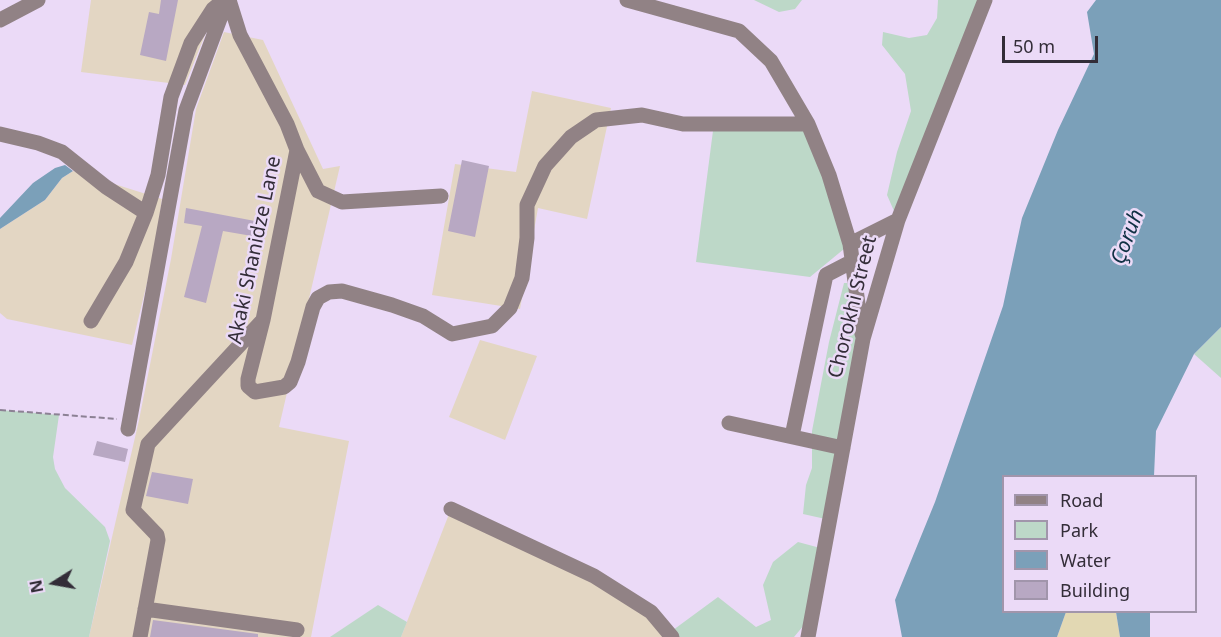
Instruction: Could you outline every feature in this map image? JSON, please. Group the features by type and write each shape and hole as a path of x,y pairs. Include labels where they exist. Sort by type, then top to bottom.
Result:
{"street":[{"path":"0,20 38,0"},
{"path":"91,321 126,262 146,213 158,175 171,98 187,54 213,9 226,0"},
{"path":"128,424 186,110 226,0"},
{"name":"Akaki Shanidze Lane","path":"226,0 240,35 287,124 297,150 263,320 248,379 248,386 255,392 284,387 290,382 313,307 318,298 329,292 342,291 392,305 423,316 452,334 492,326 510,308 522,278 527,238 527,205 545,166 571,137 597,120 642,115 683,124 808,123"},
{"path":"627,0 740,31 771,61 808,123 829,175 850,244 863,339"},
{"name":"Chorokhi Street","path":"808,637 863,339 898,220 985,0"},
{"path":"0,134 38,142 62,152 106,187 146,213"},
{"path":"297,150 318,191 342,202 441,196"},
{"path":"850,244 898,220"},
{"path":"792,436 826,275 853,261"},
{"path":"140,637 158,540 157,535 133,510 148,444 263,320"},
{"path":"729,423 843,448"},
{"path":"451,509 594,576 651,612 672,637"},
{"path":"145,609 297,630"}],"path":[{"path":"0,410 128,424"}],"shaded area":[{"path":"91,0 224,0 209,25 185,85 81,72"},
{"path":"224,32 263,40 323,169 340,166 279,427 349,441 311,637 89,637 139,420 171,259 196,109"},
{"path":"532,91 611,108 587,219 538,208 520,309 432,295 455,164 516,172"},
{"path":"73,171 162,199 154,254 132,345 7,319 0,313 0,229 45,200 62,178"},
{"path":"480,340 537,356 505,440 449,417"},
{"path":"451,509 594,576 672,637 401,637"}],"green space":[{"path":"754,0 802,0 795,9 779,12"},
{"path":"938,0 985,0 898,220 887,195 897,152 911,111 905,74 882,45 883,32 909,38 927,35 937,18"},
{"path":"714,123 808,124 850,244 810,277 696,262"},
{"path":"844,283 856,283 863,339 830,520 803,514 806,485 812,468 812,431 829,342"},
{"path":"1221,327 1221,378 1194,354"},
{"path":"0,410 59,415 53,457 55,469 65,488 105,527 110,541 89,637 0,637"},
{"path":"798,542 824,549 804,625 794,637 672,637 669,633 718,597 756,627 771,620 763,585 773,562"},
{"path":"378,605 407,622 401,637 330,637"}],"sand":[{"path":"1066,613 1116,613 1120,637 1057,637"}],"water":[{"name":"Çoruh","path":"1096,0 1221,0 1221,327 1194,354 1156,431 1154,475 1002,475 1002,613 1066,613 1057,637 902,637 895,600 935,502 1003,306 1022,218 1058,130 1094,54 1087,12"},
{"path":"65,165 73,171 62,178 45,200 0,229 0,218 33,183 55,168"},
{"path":"1116,613 1150,613 1150,637 1120,637"}],"building":[{"path":"161,0 178,0 166,61 140,55 149,12 159,14"},
{"path":"462,160 489,166 475,237 448,231"},
{"path":"186,208 255,221 252,236 223,231 206,303 184,297 202,226 184,223"},
{"path":"97,441 128,449 125,462 93,455"},
{"path":"152,472 193,479 188,504 146,496"},
{"path":"153,620 258,634 258,637 150,637"}]}
